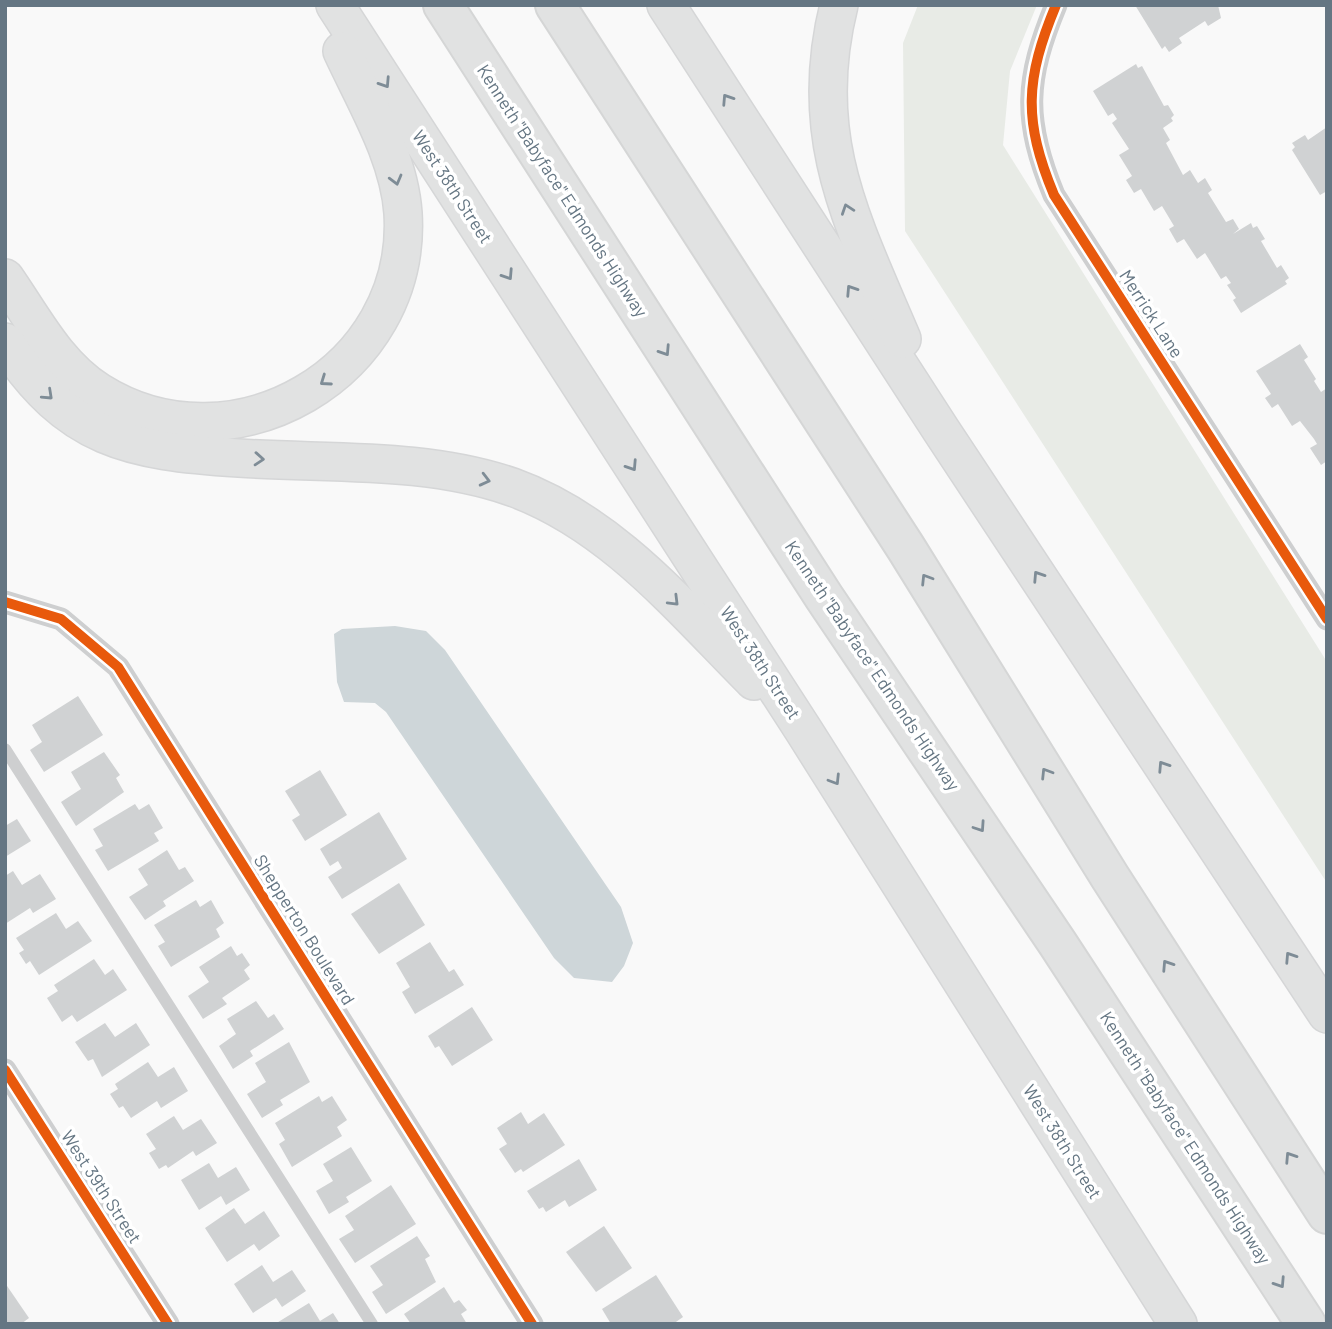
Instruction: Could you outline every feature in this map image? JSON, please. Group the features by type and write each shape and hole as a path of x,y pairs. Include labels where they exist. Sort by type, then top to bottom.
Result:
{"highway":[{"name":"Kenneth \"Babyface\" Edmonds Highway","path":"443,5 824,597 1059,944 1306,1324"},
{"path":"555,5 906,548 1110,877 1327,1214"}],"main road":[{"path":"5,278 69,368 99,392 147,413 197,422 243,418 283,406 338,372 368,338 390,298 402,253 403,211 384,144 320,5"},
{"name":"West 38th Street","path":"335,5 804,730 1178,1324"},
{"path":"666,5 941,430 1327,1014"},
{"path":"839,5 830,50 827,113 835,168 851,219 941,430"},
{"path":"5,342 40,387 56,402 92,428 131,445 184,456 368,465 453,473 510,487 553,505 627,554 804,730"}],"street":[{"name":"Merrick Lane","path":"1056,5 1040,45 1030,96 1036,147 1054,195 1327,619"},
{"name":"Shepperton Boulevard","path":"5,602 61,619 118,667 532,1324"},
{"name":"West 39th Street","path":"5,1070 167,1324"}],"lane":[{"path":"5,748 372,1324"}],"shaded area":[{"path":"918,5 1037,5 1010,71 1003,145 1327,662 1327,883 905,231 903,43"},
{"path":"395,626 426,631 445,650 621,907 633,943 624,966 612,982 574,978 554,958 386,712 375,703 344,702 337,682 334,634 342,629"}],"building":[{"path":"1135,5 1218,5 1221,18 1208,26 1205,21 1179,38 1182,43 1169,52 1165,46 1162,49"},
{"path":"1136,64 1138,68 1142,66 1164,106 1168,105 1174,115 1171,118 1173,121 1163,128 1170,140 1166,143 1183,175 1190,170 1198,183 1205,178 1212,190 1208,193 1226,222 1233,219 1239,229 1233,234 1251,223 1253,228 1257,226 1265,239 1261,241 1277,268 1281,265 1289,278 1285,281 1287,284 1241,313 1233,300 1236,298 1227,285 1231,283 1226,276 1221,279 1205,253 1197,259 1184,239 1177,243 1169,229 1174,226 1162,206 1154,211 1141,189 1134,193 1126,180 1132,176 1119,155 1129,149 1112,123 1117,119 1113,113 1108,116 1093,91"},
{"path":"1327,127 1327,191 1320,195 1292,150 1295,147 1292,143 1305,135 1308,140"},
{"path":"1300,344 1308,357 1304,360 1316,379 1314,381 1321,392 1327,388 1327,461 1321,465 1310,448 1317,444 1314,439 1300,421 1292,426 1278,404 1272,408 1265,398 1271,394 1256,371"},
{"path":"78,696 103,735 44,772 30,750 42,742 32,725"},
{"path":"104,752 120,775 116,778 124,792 76,826 61,802 81,789 71,772"},
{"path":"320,770 347,815 305,841 292,820 300,815 285,791"},
{"path":"135,804 139,810 149,804 163,828 154,833 159,841 108,871 95,850 103,846 93,829"},
{"path":"379,812 407,859 342,899 328,877 342,868 338,861 330,866 320,849"},
{"path":"17,819 31,841 5,857 5,826"},
{"path":"167,850 179,870 185,867 194,881 163,901 166,906 145,920 129,897 148,885 138,869"},
{"path":"13,871 22,885 40,874 56,899 33,913 30,908 5,924 5,876"},
{"path":"399,883 425,925 379,954 351,914"},
{"path":"196,900 200,907 211,900 224,923 216,929 220,937 171,967 158,946 165,942 154,925"},
{"path":"56,913 66,929 78,921 92,941 39,975 30,961 26,964 19,953 24,950 16,938"},
{"path":"430,942 449,972 454,969 464,985 415,1014 402,992 410,987 396,963"},
{"path":"231,946 237,956 242,953 250,965 244,970 250,979 222,998 227,1004 203,1019 188,996 209,982 199,967"},
{"path":"94,959 105,975 113,969 127,990 77,1022 72,1015 62,1022 47,998 58,991 54,985"},
{"path":"256,1001 268,1018 274,1014 284,1029 250,1051 253,1056 233,1069 219,1046 236,1034 227,1019"},
{"path":"472,1007 493,1040 452,1066 439,1046 435,1048 428,1036"},
{"path":"105,1023 115,1037 136,1023 150,1045 102,1077 93,1059 88,1061 75,1042"},
{"path":"289,1042 310,1082 280,1100 283,1105 262,1118 247,1094 266,1082 255,1063"},
{"path":"148,1062 158,1077 174,1067 188,1091 161,1108 157,1101 131,1118 123,1106 119,1108 110,1094 118,1089 115,1084"},
{"path":"319,1096 322,1102 332,1096 347,1120 337,1127 342,1136 292,1167 279,1144 285,1140 275,1123"},
{"path":"521,1112 528,1124 544,1113 565,1145 523,1172 521,1169 515,1173 499,1149 507,1144 497,1128"},
{"path":"174,1116 183,1130 201,1119 217,1143 196,1156 193,1151 168,1168 166,1165 159,1169 149,1153 156,1149 146,1134"},
{"path":"351,1147 372,1181 346,1197 349,1202 329,1214 316,1191 333,1181 323,1164"},
{"path":"579,1159 597,1190 569,1207 565,1200 546,1212 543,1207 539,1209 527,1191"},
{"path":"209,1163 218,1178 236,1167 250,1190 226,1205 221,1196 199,1210 181,1180"},
{"path":"391,1185 416,1224 355,1263 339,1239 354,1230 345,1216"},
{"path":"234,1208 245,1224 264,1211 280,1236 259,1251 254,1244 227,1262 205,1228"},
{"path":"604,1226 632,1268 596,1292 566,1252"},
{"path":"417,1236 430,1256 425,1259 436,1282 386,1314 372,1292 383,1285 370,1266"},
{"path":"262,1265 273,1282 292,1270 306,1291 282,1307 276,1298 253,1313 234,1284"},
{"path":"656,1275 683,1317 673,1324 611,1324 602,1309"},
{"path":"5,1283 29,1318 21,1324 5,1324"},
{"path":"444,1287 454,1303 459,1300 467,1310 461,1314 467,1324 411,1324 404,1314"},
{"path":"309,1303 320,1321 333,1313 340,1324 275,1324"}],"cycle path":[{"path":"1056,5 1038,56 1032,100 1037,144 1054,195 1327,619"},
{"path":"5,602 61,619 118,667 532,1324"},
{"path":"5,1070 168,1324"}]}
